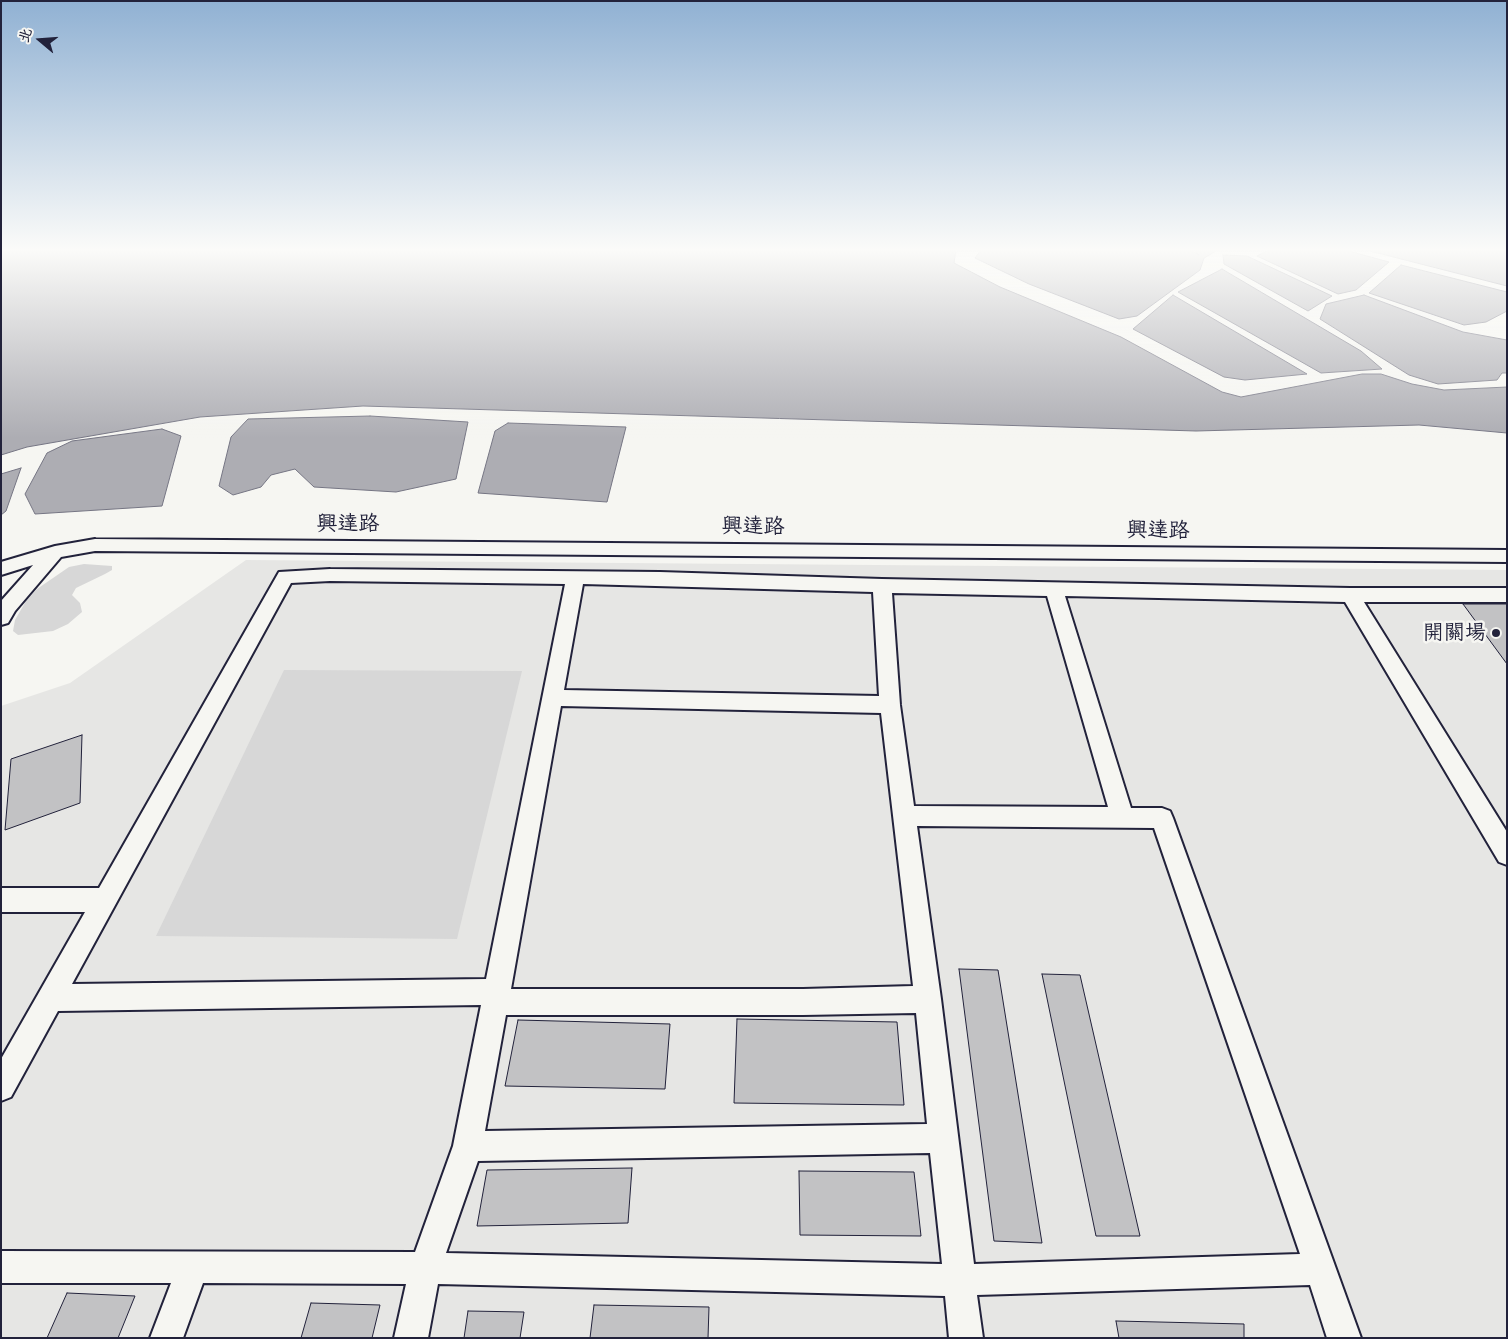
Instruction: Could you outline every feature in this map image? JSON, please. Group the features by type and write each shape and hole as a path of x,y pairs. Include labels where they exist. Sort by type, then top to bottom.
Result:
{"street":[{"name":"興達路","path":"1,569 55,552 105,545 1507,556"},
{"path":"1,618 8,606 55,552"},
{"path":"1,1087 285,577 330,575 575,578 1054,590 1350,595 1507,595"},
{"path":"411,1338 425,1268 468,1146 575,578"},
{"path":"882,586 890,704 928,999 966,1338"},
{"path":"1054,590 1122,818"},
{"path":"1350,595 1507,854"},
{"path":"552,698 890,704"},
{"path":"904,816 1162,818 1344,1338"},
{"path":"1,900 105,900"},
{"path":"51,998 496,997 803,1002 928,999"},
{"path":"468,1146 943,1138"},
{"path":"1,1267 425,1268 959,1280 1321,1269"},
{"path":"166,1338 192,1268"}],"shaded area":[{"path":"1,312 1062,312 1121,337 1222,392 1241,397 1362,374 1381,374 1412,384 1444,390 1507,387 1507,433 1419,425 1196,431 363,406 200,417 27,447 1,455"},
{"path":"1102,312 1142,312 1137,316 1119,319"},
{"path":"1152,312 1203,312 1307,374 1245,380 1224,377 1133,329"},
{"path":"1214,312 1296,312 1361,351 1382,369 1321,373"},
{"path":"1323,312 1411,312 1463,332 1507,340 1507,373 1502,373 1497,380 1438,384 1409,375 1320,319"},
{"path":"1427,312 1504,312 1486,322 1464,325"},
{"path":"370,416 468,422 456,479 396,492 314,487 295,469 271,475 261,487 233,495 219,486 231,437 248,419"},
{"path":"508,423 626,427 607,502 478,493 495,431"},
{"path":"162,429 181,436 162,506 35,514 25,494 47,453 72,441"},
{"path":"21,468 6,511 1,515 1,474"},
{"path":"246,560 1507,570 1507,1338 1,1338 1,706 70,683"},
{"path":"84,564 112,566 112,570 76,588 72,595 80,603 82,612 68,624 53,631 18,635 13,631 15,620 26,601 37,589 69,567"},
{"path":"284,670 522,671 457,939 156,936"}],"building":[{"name":"開關場","path":"1463,604 1507,604 1507,664"},
{"path":"82,735 80,803 5,830 11,759"},
{"path":"959,969 998,970 1042,1243 994,1241"},
{"path":"1042,974 1080,975 1140,1236 1096,1236"},
{"path":"737,1019 897,1022 904,1105 734,1103"},
{"path":"518,1020 670,1024 665,1089 505,1086"},
{"path":"632,1168 628,1223 477,1226 487,1170"},
{"path":"799,1171 914,1172 921,1236 800,1235"},
{"path":"67,1293 135,1296 118,1338 47,1338"},
{"path":"311,1303 380,1305 372,1338 301,1338"},
{"path":"594,1305 709,1307 708,1338 590,1338"},
{"path":"468,1311 524,1312 520,1338 464,1338"},
{"path":"1116,1321 1244,1324 1244,1338 1119,1338"}],"place":[{"name":"開關場","path":"1496,633"}]}
